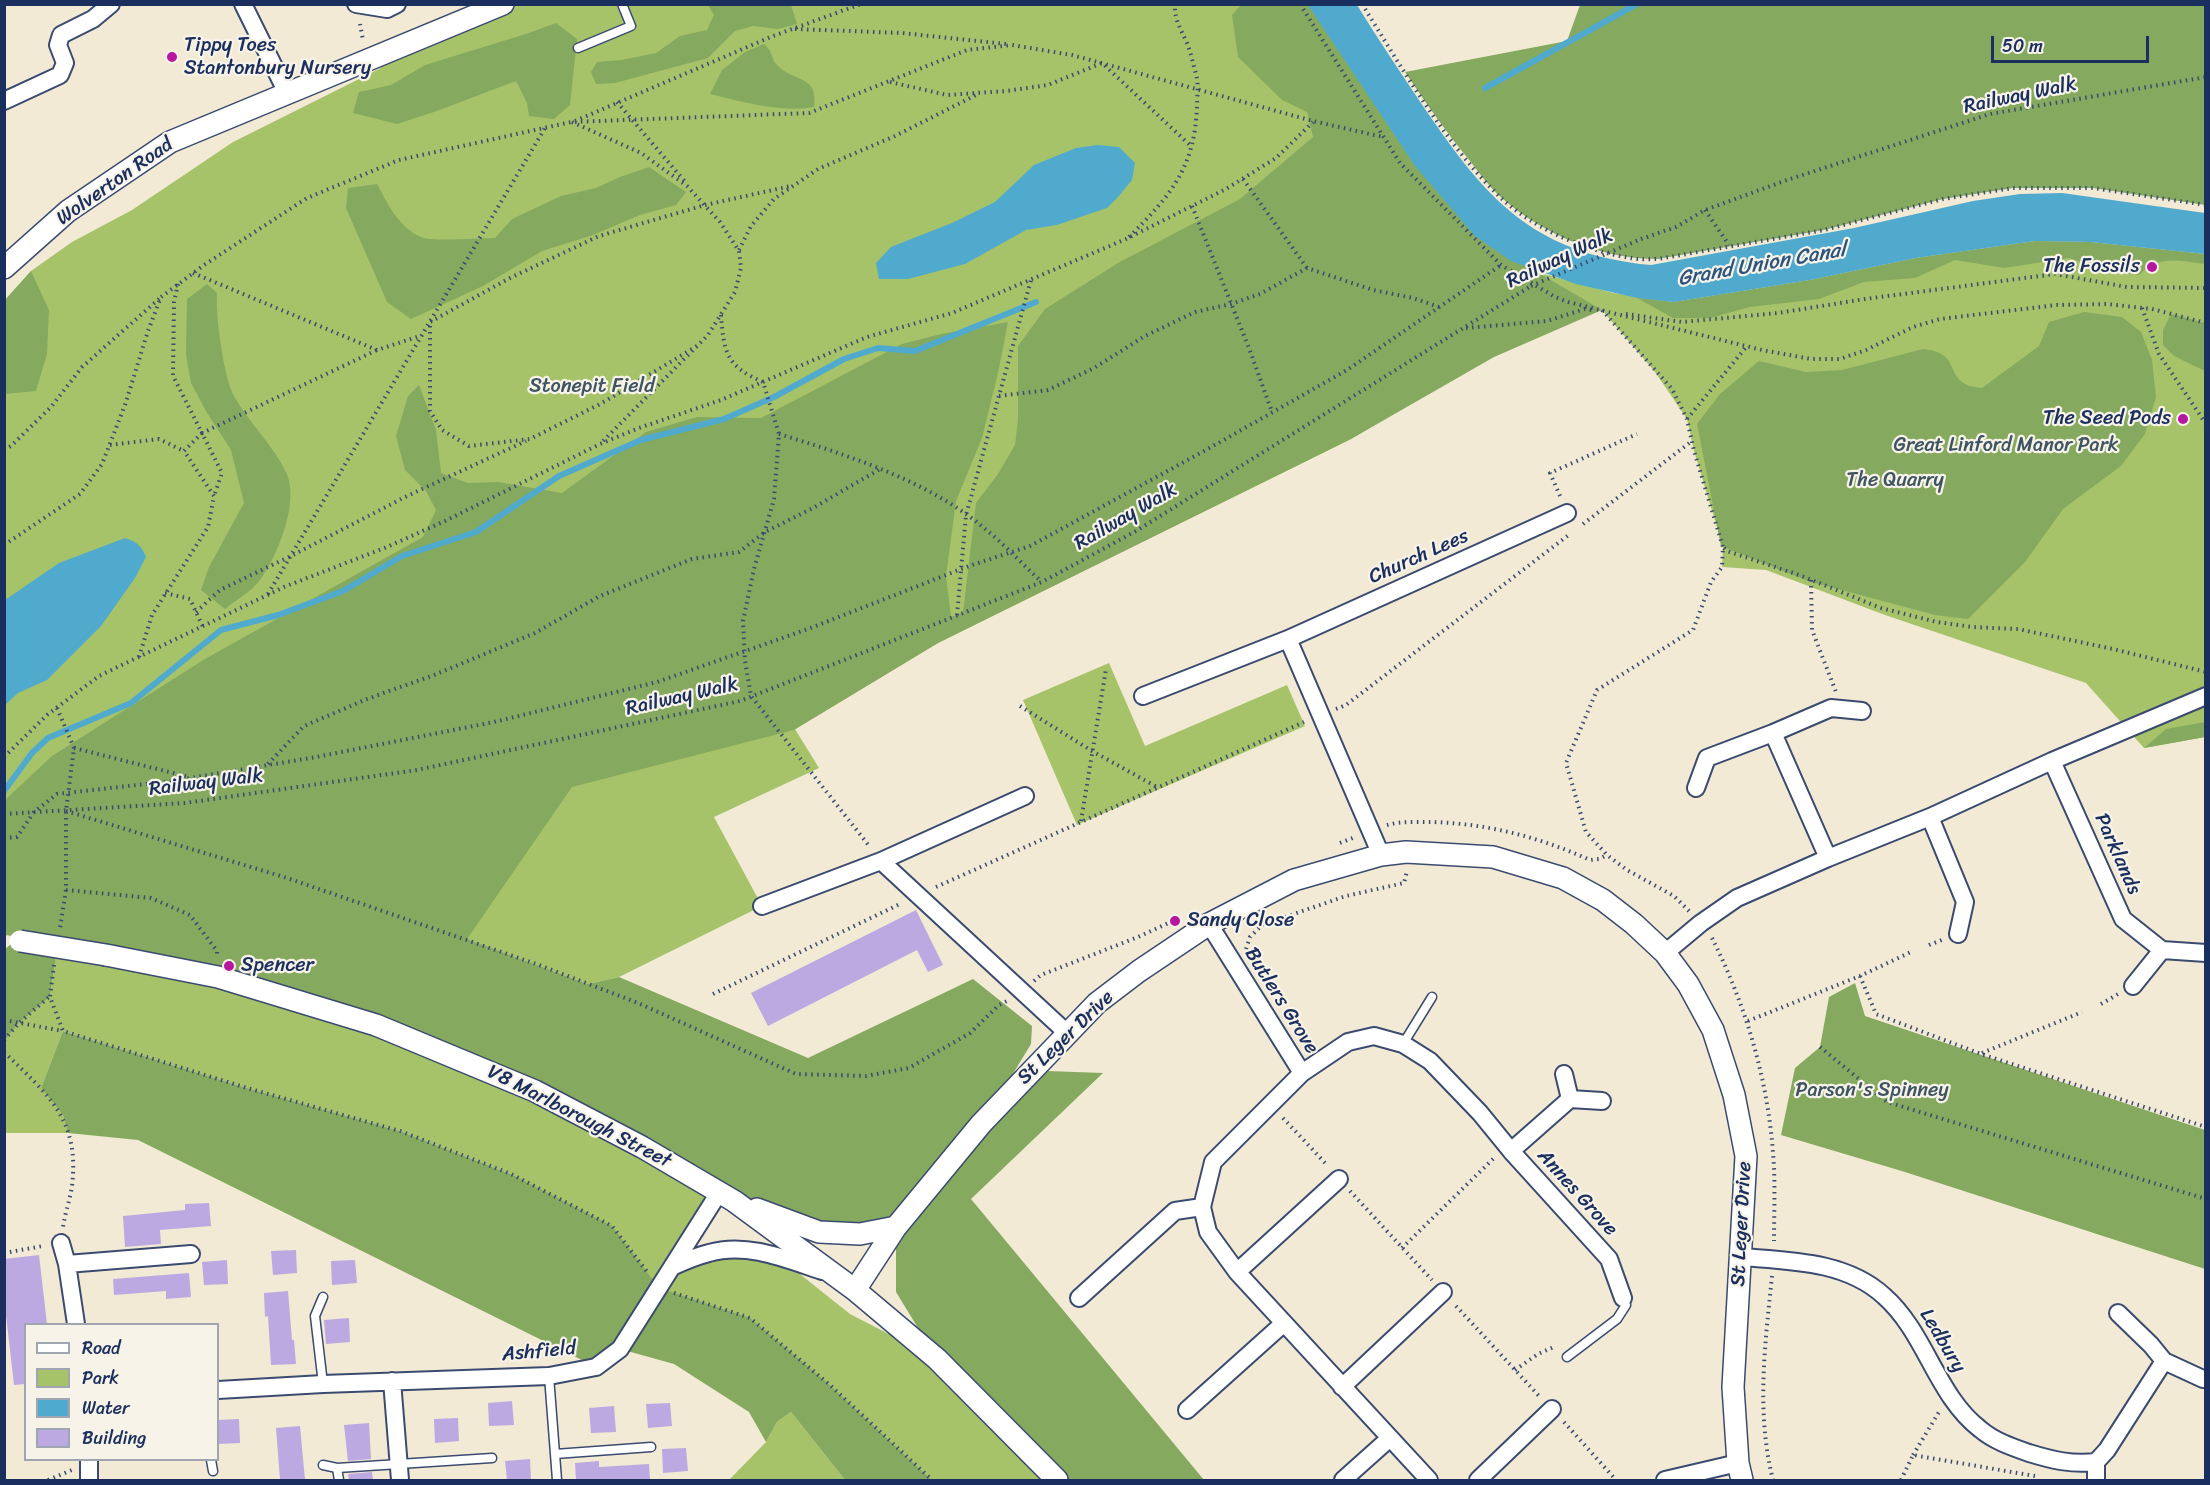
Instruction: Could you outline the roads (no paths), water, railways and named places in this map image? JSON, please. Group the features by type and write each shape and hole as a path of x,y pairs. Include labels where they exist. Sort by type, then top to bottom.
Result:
{"street":[{"path":"4,101 60,75 65,63 58,45 61,35 93,18 111,4"},
{"path":"243,4 287,93"},
{"path":"357,5 387,9 397,4"},
{"name":"Wolverton Road","path":"4,268 68,211 170,142 503,4"},
{"name":"Church Lees","path":"1143,696 1288,639 1567,513"},
{"path":"1288,639 1381,855"},
{"path":"1665,952 1737,898 1930,817 2052,761 2205,696"},
{"path":"1696,788 1707,758 1831,708 1862,711"},
{"path":"1773,732 1828,858"},
{"name":"Parklands","path":"2052,761 2123,919 2162,950"},
{"path":"762,906 881,861 1025,796"},
{"path":"1930,817 1965,902 1958,934"},
{"name":"St Leger Drive","path":"855,1290 896,1227 981,1124 1097,1003 1139,971 1209,924 1294,880 1381,855 1406,852 1493,857 1563,878 1603,900 1634,924 1665,952 1688,984 1713,1030 1734,1095 1746,1156 1733,1387 1740,1472"},
{"path":"881,861 1067,1033"},
{"name":"Butlers Grove","path":"1209,924 1302,1073 1213,1162 1202,1206 1208,1232 1237,1272 1429,1480"},
{"name":"V8 Marlborough Street","path":"12,940 106,955 218,977 376,1025 535,1091 642,1147 727,1196 837,1276 937,1359 1057,1480"},
{"path":"2133,986 2162,950 2205,953"},
{"name":"Annes Grove","path":"1302,1073 1348,1042 1374,1036 1403,1044 1430,1060 1609,1259 1623,1298"},
{"path":"1564,1074 1570,1100 1602,1101"},
{"name":"Annes Grove","path":"1509,1149 1570,1100"},
{"path":"1237,1272 1339,1179"},
{"path":"727,1196 819,1232 860,1234 896,1227"},
{"name":"Ashfield","path":"219,1390 549,1376 596,1367 620,1349 674,1266 727,1196"},
{"path":"1079,1298 1175,1210 1202,1206"},
{"path":"61,1243 67,1264 76,1323"},
{"path":"674,1266 711,1252 741,1250 776,1255 837,1276"},
{"path":"67,1264 191,1254"},
{"name":"Ledbury","path":"1741,1257 1811,1262 1860,1279 1884,1295 1905,1318 1950,1395 1980,1429 2005,1445 2060,1462 2081,1464 2096,1462"},
{"path":"1342,1387 1443,1292"},
{"path":"2118,1313 2164,1361 2203,1379"},
{"path":"1187,1410 1284,1323"},
{"path":"2096,1480 2096,1462 2107,1450 2164,1361"},
{"path":"392,1382 400,1472"},
{"path":"1478,1480 1552,1409"},
{"path":"1343,1480 1390,1438"},
{"path":"89,1461 89,1480"},
{"path":"1665,1480 1740,1472"}],"lane":[{"path":"578,48 630,26 622,4"},
{"path":"1403,1044 1432,997"},
{"path":"323,1297 315,1316 323,1384"},
{"path":"1567,1357 1617,1319 1626,1305 1623,1298"},
{"path":"549,1376 557,1480"},
{"path":"555,1454 651,1447"},
{"path":"323,1465 400,1472 492,1458"},
{"path":"211,1461 213,1471"},
{"path":"337,1468 339,1480"}],"water":[{"name":"Grand Union Canal","path":"1308,5 1357,5 1445,138 1482,184 1523,221 1547,236 1575,249 1606,258 1651,265 1854,228 1973,201 2020,194 2062,193 2205,213 2205,254 2090,242 2035,241 1916,258 1810,280 1674,302 1637,298 1576,284 1511,261 1475,236 1415,166"},
{"path":"1098,145 1119,147 1135,163 1132,180 1107,208 1057,225 1026,230 965,264 908,279 879,279 876,263 891,247 952,223 995,202 1034,165 1076,148"},
{"path":"125,538 138,545 146,557 135,578 101,626 47,680 18,693 5,705 5,599 59,563"}],"waterway":[{"path":"1485,88 1637,4"},
{"path":"4,791 32,753 48,738 131,703 221,630 278,615 343,591 402,556 476,532 559,476 641,440 724,419 774,397 844,359 878,348 915,351 1036,302"}],"place":[{"name":"Tippy Toes Stantonbury Nursery","path":"172,57"},
{"name":"The Fossils","path":"2152,267"},
{"name":"The Seed Pods","path":"2183,419"},
{"name":"Sandy Close","path":"1175,921"},
{"name":"Spencer","path":"229,966"}],"park label":[{"name":"Stonepit Field","path":"592,387"},
{"name":"Great Linford Manor Park","path":"2006,446"},
{"name":"The Quarry","path":"1895,481"},
{"name":"Parson's Spinney","path":"1872,1091"}]}
